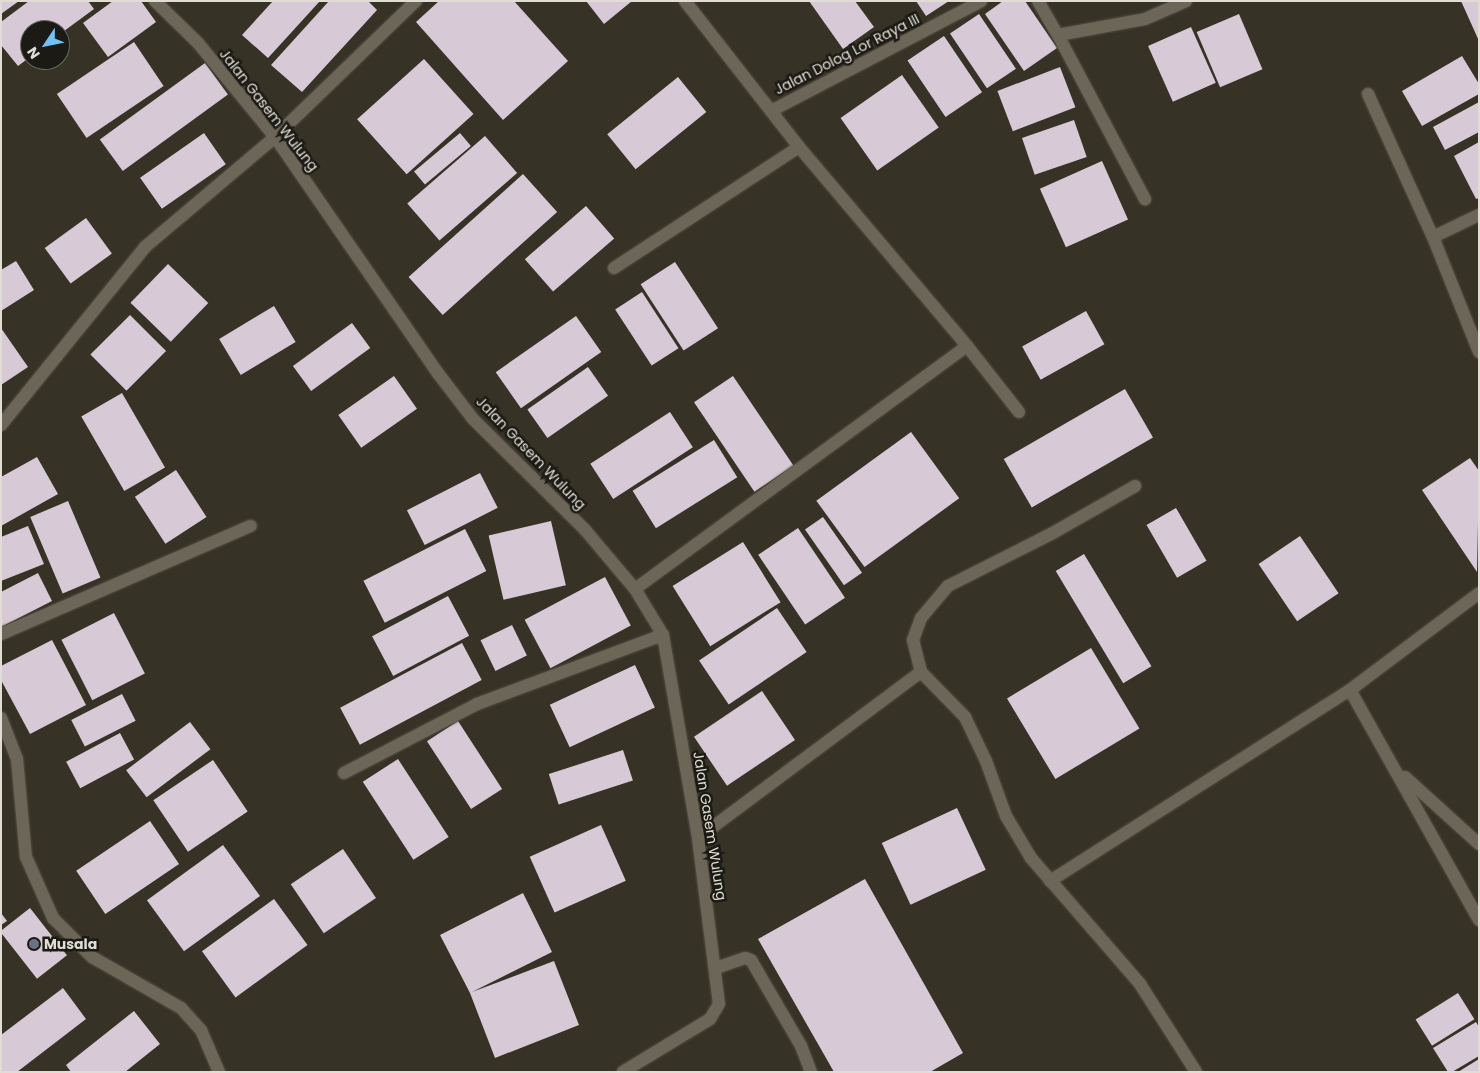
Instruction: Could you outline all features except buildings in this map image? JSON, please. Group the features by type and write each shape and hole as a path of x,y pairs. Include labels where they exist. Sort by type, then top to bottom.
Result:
{"street":[{"name":"Jalan Gasem Wulung","path":"156,1 198,43 275,137 436,372 473,419 586,531 635,589 663,635 698,838 716,968 719,1004 710,1019 624,1072"},
{"path":"1,425 145,247 275,137 416,1"},
{"name":"Jalan Dolog Lor Raya III","path":"685,1 771,111 981,1"},
{"path":"1038,1 1145,199"},
{"path":"1058,35 1145,18 1186,1"},
{"path":"1368,94 1432,238 1479,352"},
{"path":"771,111 798,147 966,346 1019,412"},
{"path":"614,268 798,147"},
{"path":"1432,238 1479,215"},
{"path":"635,589 966,346"},
{"path":"1135,486 1050,534 948,586 920,618 913,640 921,672 965,717 986,761 1006,816 1031,858 1140,984 1196,1072"},
{"path":"1,634 251,526"},
{"path":"1050,881 1350,690 1479,593"},
{"path":"344,773 477,704 663,635"},
{"path":"698,838 921,672"},
{"path":"1350,690 1479,920"},
{"path":"1,718 17,759 26,857 53,918 92,957 181,1008 201,1030 220,1072"},
{"path":"1396,769 1479,844"},
{"path":"716,968 745,958 751,960 801,1046 810,1069"}],"place":[{"name":"Musala","path":"34,944"}]}
